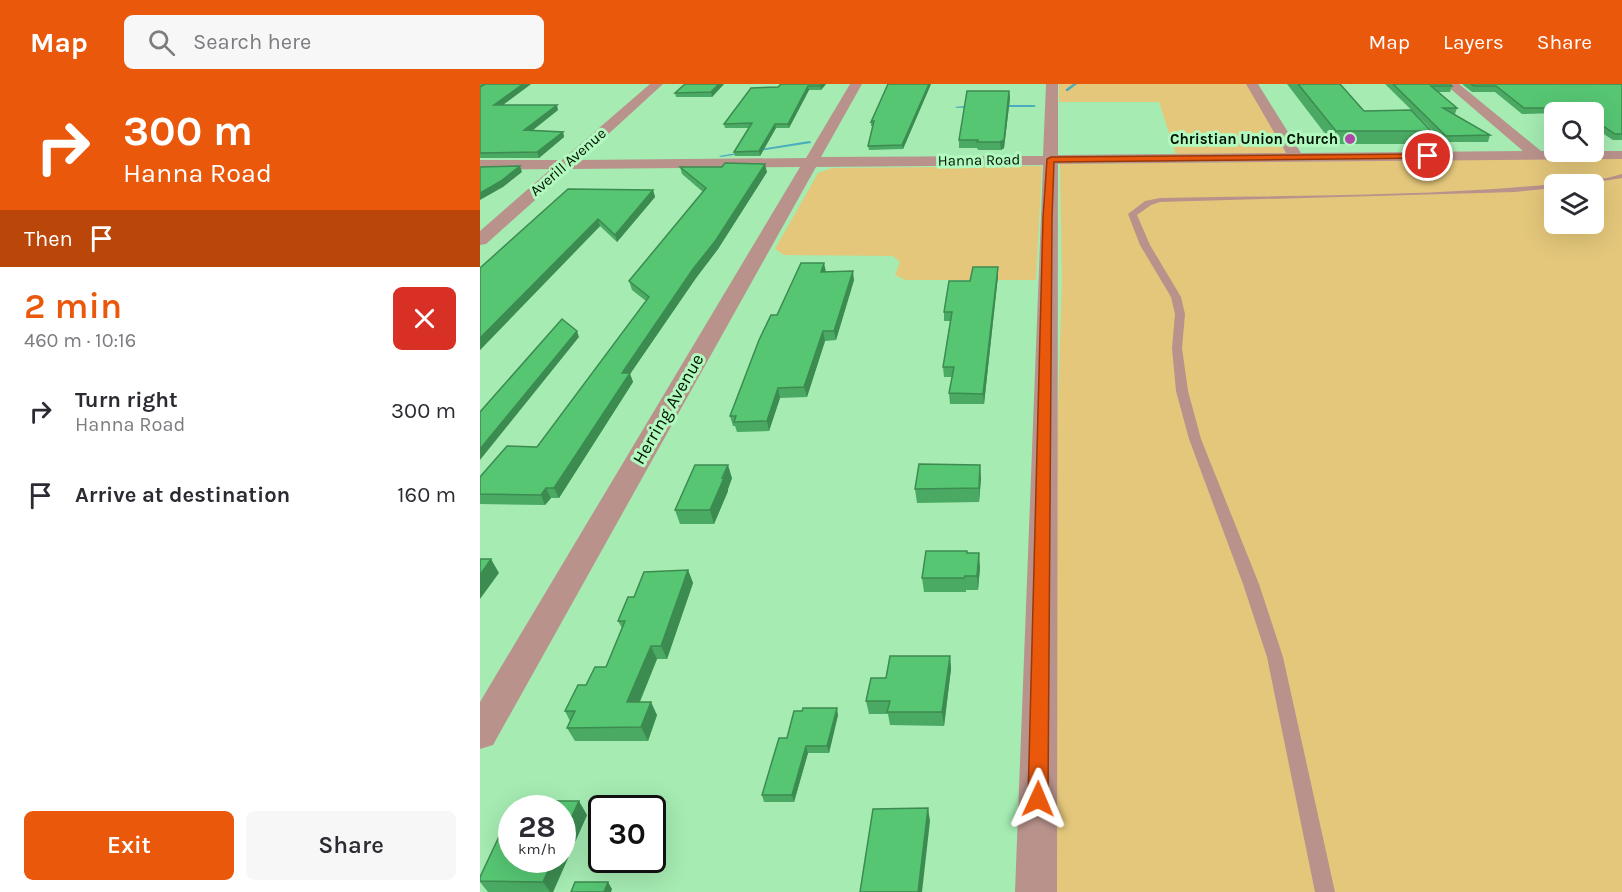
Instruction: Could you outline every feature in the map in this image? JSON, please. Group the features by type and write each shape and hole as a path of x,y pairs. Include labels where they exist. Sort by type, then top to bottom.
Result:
{"street":[{"name":"Averill Avenue","path":"480,240 657,84"},
{"name":"Herring Avenue","path":"480,734 856,84"},
{"path":"1036,892 1052,84"},
{"path":"1252,84 1296,157"},
{"path":"1452,84 1538,156"},
{"name":"Hanna Road","path":"480,165 1622,155"}],"lane":[{"path":"1604,180 1622,176"},
{"path":"1325,892 1275,657 1251,584 1195,439 1182,391 1177,348 1180,314 1178,305 1132,214 1148,203 1160,200 1355,196 1544,187"}],"shaded area":[{"path":"1059,84 1248,84 1286,154 1176,155 1159,102 1059,102"},
{"path":"1604,158 1622,158 1622,892 1057,892 1056,470 1062,280 1060,164 1544,159 1544,162 1604,162"},
{"path":"1042,166 1036,280 905,280 895,275 900,262 893,256 784,255 775,249 818,173 832,168"}],"building":[{"path":"485,84 523,84 494,105 557,105 524,130 563,132 537,152 480,153 480,87"},
{"path":"685,84 719,84 711,92 675,93"},
{"path":"781,84 822,84 808,86 788,124 775,124 759,151 734,152 752,123 724,124 751,88 778,87"},
{"path":"888,84 929,84 902,145 868,146 874,121 871,122"},
{"path":"1298,84 1340,84 1364,111 1411,110 1431,131 1336,131"},
{"path":"1393,84 1450,84 1452,86 1431,86 1457,108 1443,108 1490,135 1446,136"},
{"path":"1471,84 1622,84 1622,134 1615,134 1604,126 1604,102 1544,102 1544,108 1524,108 1496,86"},
{"path":"967,91 1009,91 1004,140 977,142 978,140 959,140"},
{"path":"725,163 765,164 716,240 693,269 622,373 630,373 554,488 546,488 541,495 480,494 480,477 507,446 537,447 649,297 629,281 706,188 680,167 722,167"},
{"path":"520,166 501,181 480,193 480,167"},
{"path":"568,189 653,190 615,235 598,219 480,338 480,268"},
{"path":"801,263 824,263 821,272 853,271 834,331 823,331 804,387 778,388 767,421 734,422 736,416 730,416 759,340 771,315 777,315"},
{"path":"973,267 998,267 983,394 949,393 954,367 943,367 952,312 944,312 949,281 970,281"},
{"path":"562,319 577,331 480,449 480,412"},
{"path":"919,464 980,465 979,488 915,489"},
{"path":"695,465 728,465 710,510 675,510"},
{"path":"926,551 979,553 977,576 922,578"},
{"path":"480,559 491,559 480,575"},
{"path":"688,570 661,646 651,646 627,702 651,702 641,727 567,728 575,711 565,711 578,685 586,685 595,667 606,667 625,621 618,621 628,597 634,597 644,572"},
{"path":"890,656 950,656 942,712 887,712 890,701 866,701 871,678 886,678"},
{"path":"803,708 837,708 827,746 806,746 792,795 762,795 779,738 787,738 794,711 802,711"},
{"path":"928,808 918,892 860,892 873,809"},
{"path":"498,839 498,873 547,873 543,882 480,881"},
{"path":"575,882 608,882 604,892 571,892"}],"waterway":[{"path":"1067,90 1075,84"},
{"path":"957,107 974,106"},
{"path":"999,106 1034,106"},
{"path":"721,156 809,142"}],"place":[{"name":"Christian Union Church","path":"1350,139"}],"route":[{"path":"1038,799 1048,218 1051,159 1428,156"}]}
